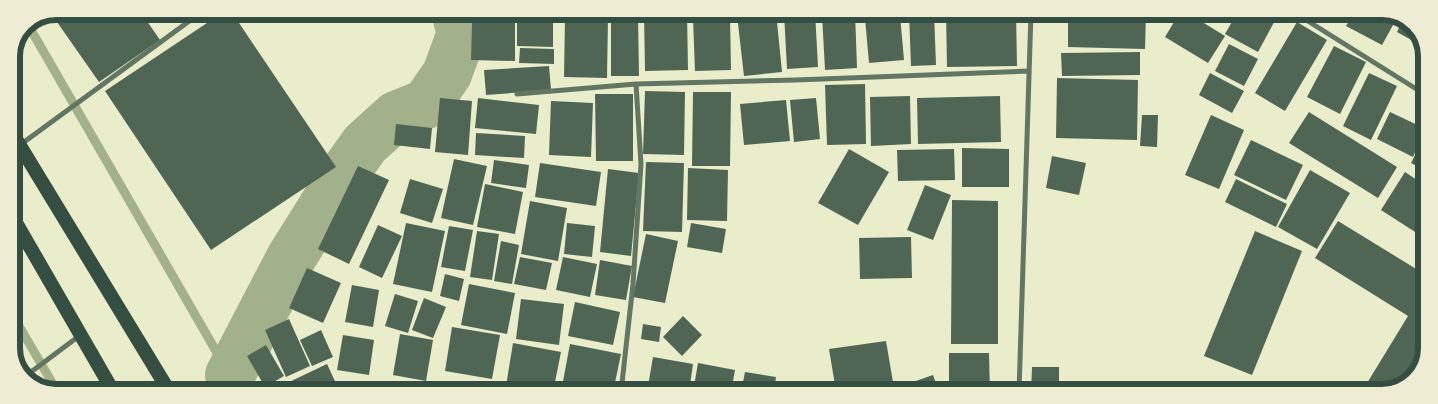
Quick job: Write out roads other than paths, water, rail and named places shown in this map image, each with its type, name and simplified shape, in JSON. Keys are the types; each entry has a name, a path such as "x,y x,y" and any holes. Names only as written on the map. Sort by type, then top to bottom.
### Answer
{"highway":[{"path":"20,145 165,384"},
{"path":"20,228 109,384"}],"street":[{"path":"20,145 191,20"},
{"path":"1019,384 1032,20"},
{"path":"1306,20 1418,91"},
{"path":"518,94 636,84 1030,71"},
{"path":"622,384 633,284 641,164 636,84"},
{"path":"29,372 81,334"}],"waterway":[{"path":"230,375 291,258 343,175 365,144 396,116 426,104 447,74 462,33 458,20"},
{"path":"31,31 235,384"},
{"path":"20,328 53,384"}]}
